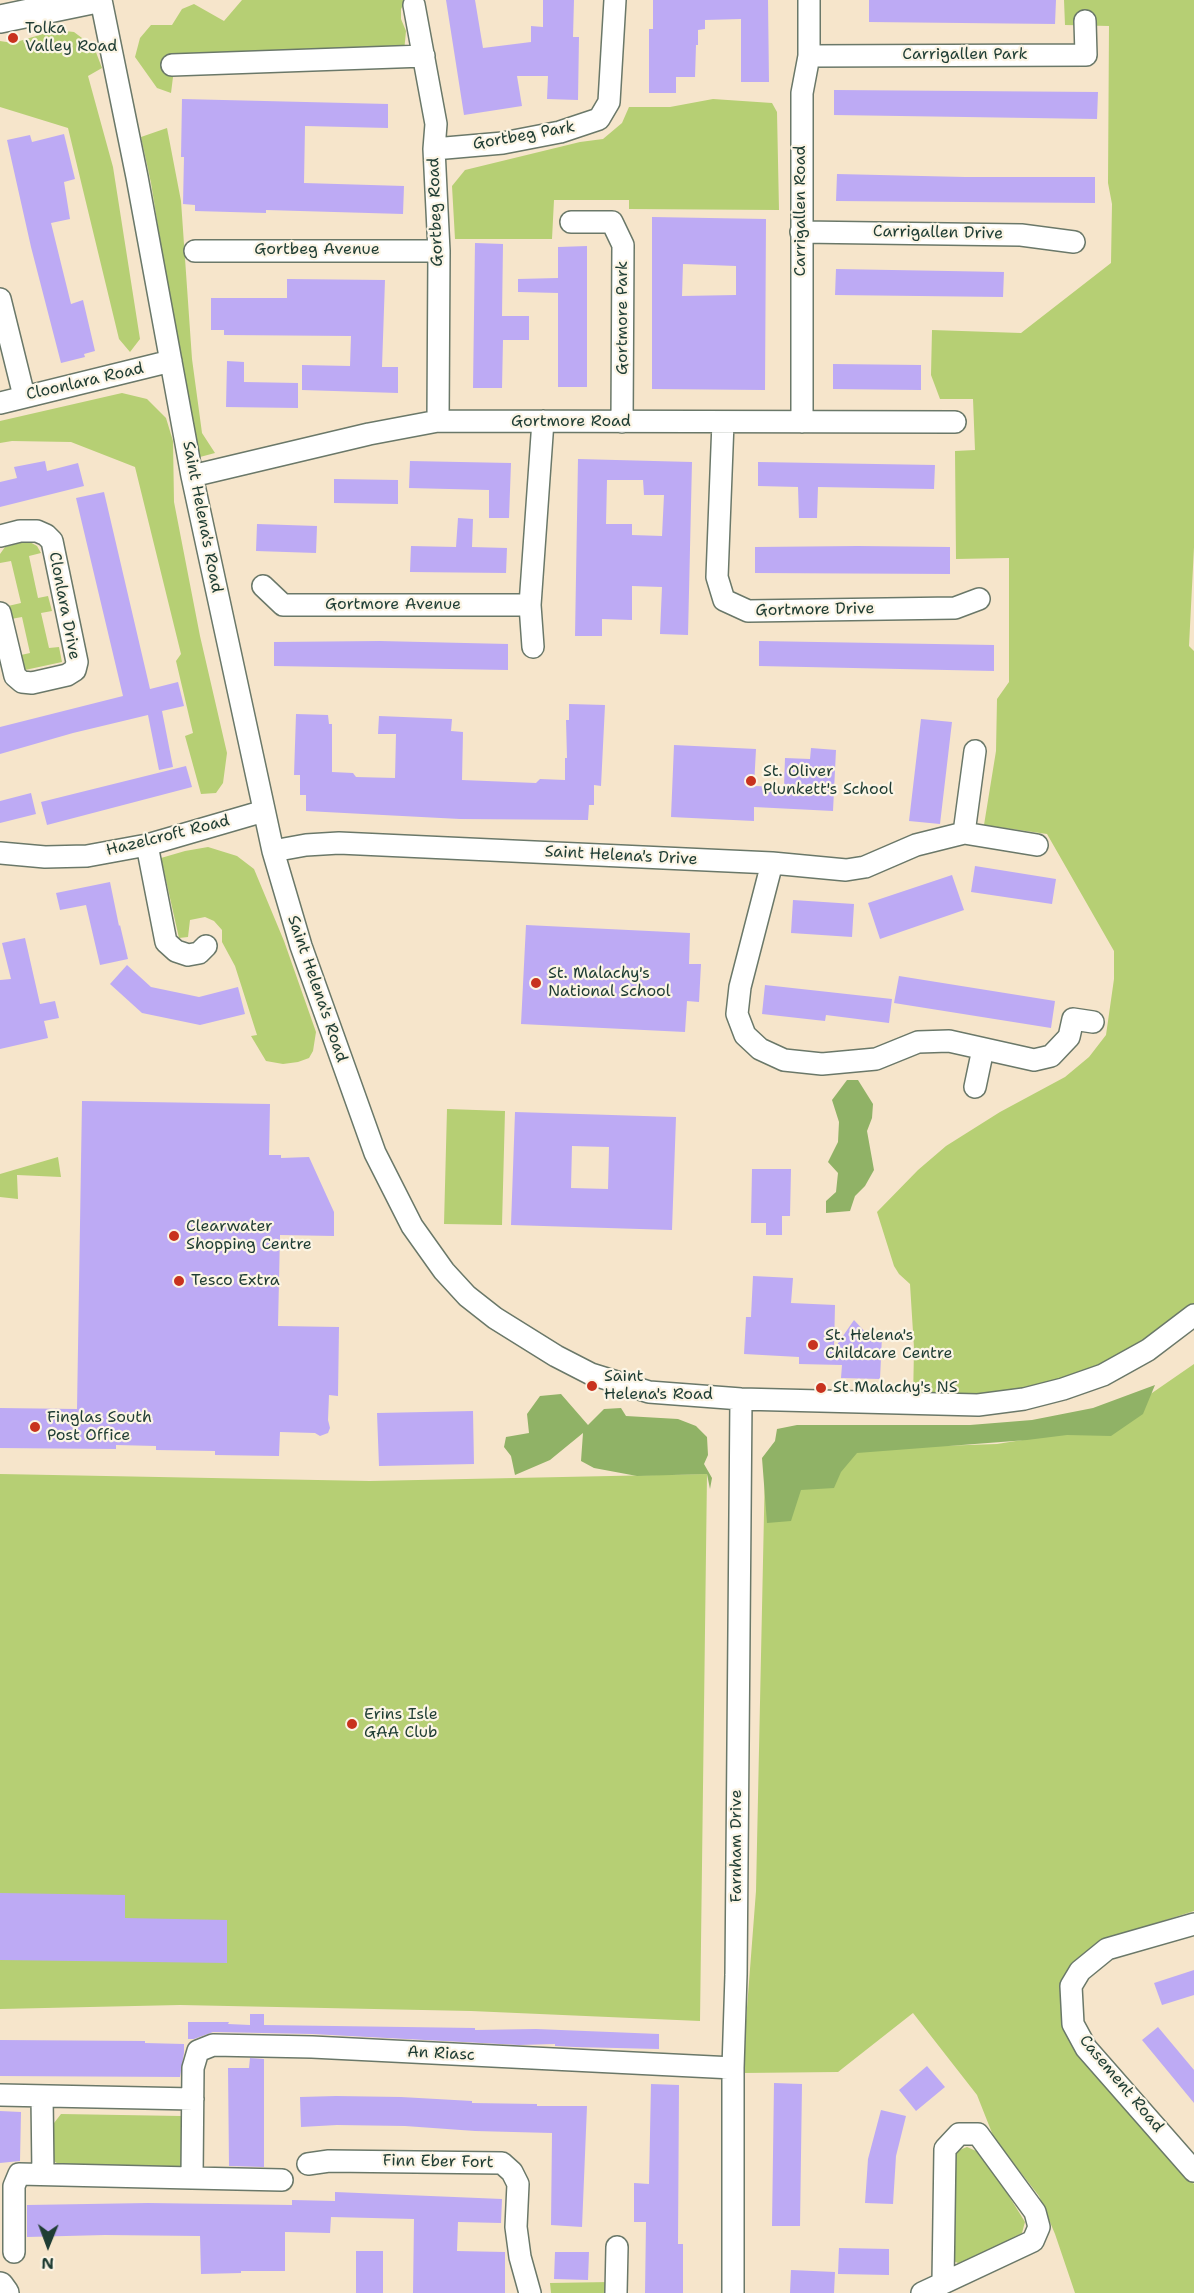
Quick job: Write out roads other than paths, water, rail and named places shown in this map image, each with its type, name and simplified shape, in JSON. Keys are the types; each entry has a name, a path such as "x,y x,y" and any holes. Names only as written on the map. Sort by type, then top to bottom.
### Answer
{"main road":[{"path":"0,19 92,0"},
{"path":"0,2286 5,2293"}],"street":[{"name":"Saint Helena's Road","path":"101,0 192,476 273,851 301,946 375,1153 412,1226 444,1271 467,1296 495,1318 556,1356 591,1374 649,1392 741,1400 978,1405 1024,1399 1063,1389 1102,1375 1148,1350 1194,1315"},
{"name":"Gortbeg Park","path":"434,149 526,139 560,132 599,119 609,102 615,0"},
{"name":"Carrigallen Road","path":"802,422 802,93 809,56 809,0"},
{"name":"Gortbeg Road","path":"414,5 436,124 434,149 439,251 438,422"},
{"name":"Carrigallen Park","path":"809,56 1086,55 1085,21"},
{"path":"172,65 424,56"},
{"name":"Gortmore Park","path":"571,222 612,222 623,245 622,422"},
{"name":"Carrigallen Drive","path":"801,231 1021,235 1074,242"},
{"name":"Gortbeg Avenue","path":"195,251 439,251"},
{"path":"0,300 24,396"},
{"name":"Cloonlara Road","path":"0,403 171,361"},
{"path":"533,647 530,605 543,421"},
{"name":"Gortmore Road","path":"192,476 369,435 438,422 955,422"},
{"name":"Gortmore Drive","path":"723,422 717,577 724,600 748,610 955,608 979,599"},
{"name":"Clonlara Drive","path":"0,536 20,531 37,531 52,541 77,662 75,670 67,675 32,683 22,682 15,676 0,613"},
{"name":"Gortmore Avenue","path":"263,586 284,605 530,605"},
{"path":"963,833 975,751"},
{"name":"Hazelcroft Road","path":"0,853 45,857 87,856 147,845 264,811"},
{"name":"Saint Helena's Drive","path":"273,851 306,845 339,843 772,863 846,870 865,867 916,845 963,833 1036,845"},
{"path":"147,845 166,942 176,951 188,955 199,953 206,946"},
{"path":"772,863 740,987 737,1014 745,1035 760,1048 784,1060 822,1064 876,1059 918,1042 949,1041 1034,1060 1051,1056 1069,1036 1073,1019 1093,1022"},
{"path":"975,1087 983,1049"},
{"name":"Farnham Drive","path":"733,2293 733,2068 736,1975 741,1400"},
{"name":"Casement Road","path":"1194,1924 1107,1949 1080,1971 1071,1986 1073,2024 1086,2048 1194,2171"},
{"name":"An Riasc","path":"192,2178 193,2067 198,2051 213,2045 312,2047 733,2068"},
{"path":"0,2095 193,2099"},
{"path":"42,2096 43,2174"},
{"path":"922,2293 1033,2241 1039,2226 1035,2212 978,2134 959,2134 945,2149 944,2282"},
{"name":"Finn Eber Fort","path":"308,2164 329,2161 502,2163 512,2172 518,2184 516,2227 520,2257 530,2293"},
{"path":"14,2252 14,2186 19,2174 282,2180"},
{"path":"616,2293 617,2247"}],"place":[{"name":"Tolka Valley Road","path":"13,38"},
{"name":"St. Oliver Plunkett's School","path":"751,781"},
{"name":"St. Malachy's National School","path":"536,983"},
{"name":"Clearwater Shopping Centre","path":"174,1236"},
{"name":"Tesco Extra","path":"179,1281"},
{"name":"St. Helena's Childcare Centre","path":"813,1345"},
{"name":"Saint Helena's Road","path":"592,1386"},
{"name":"St Malachy's NS","path":"821,1388"},
{"name":"Finglas South Post Office","path":"35,1427"},
{"name":"Erins Isle GAA Club","path":"352,1724"}]}
